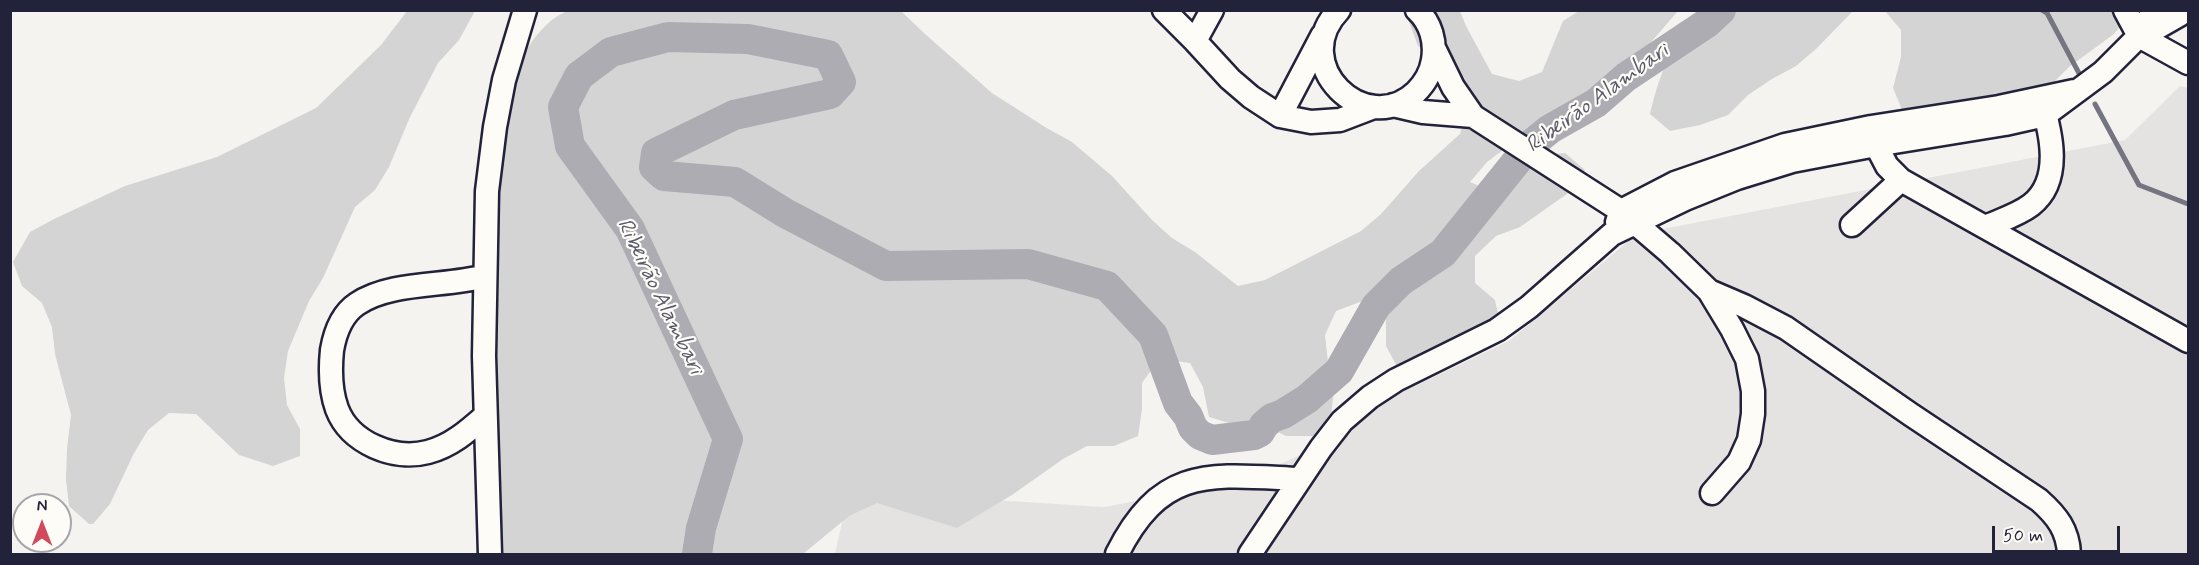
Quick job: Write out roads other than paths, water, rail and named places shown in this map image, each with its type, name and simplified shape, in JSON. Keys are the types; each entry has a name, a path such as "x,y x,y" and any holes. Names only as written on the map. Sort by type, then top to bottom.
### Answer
{"highway":[{"path":"2143,21 2177,10"}],"street":[{"path":"490,555 485,416 487,191 504,80 525,10"},
{"path":"1164,10 1230,79 1251,97 1280,116 1311,122 1340,120 1410,97 1423,85 1432,68 1435,50"},
{"path":"1196,41 1212,10"},
{"path":"1417,10 1423,15 1432,32 1435,50 1453,87 1479,121 1628,217 1709,291 1747,359 1753,391 1753,414 1749,440 1739,462 1712,493"},
{"path":"1280,116 1324,32 1338,11"},
{"path":"1628,217 1792,161 2005,124 2078,90 2103,72 2143,21 2188,63"},
{"path":"1324,32 1322,52 1326,72 1337,90 1354,101 1479,121"},
{"path":"1250,555 1300,479 1342,422 1396,380 1497,330 1529,307 1612,234 1628,217 1676,183 1785,145 1871,127 1999,107 2042,106"},
{"path":"1985,227 2014,215 2032,204 2043,193 2049,180 2051,147 2042,106"},
{"path":"1876,145 1887,166 1901,180 2188,341"},
{"path":"1852,225 1901,180"},
{"path":"485,276 469,281 377,293 356,304 342,319 334,341 331,363 332,391 338,411 350,428 368,443 387,452 408,455 428,452 448,444 485,416"},
{"path":"1709,291 1786,328 2040,500 2055,514 2065,529 2068,555"},
{"path":"1117,555 1138,517 1162,494 1186,482 1222,477 1300,479"}],"waterway":[{"name":"Ribeirão Alambari","path":"697,554 701,528 728,439 630,229 570,146 563,107 579,76 611,52 668,37 748,39 828,55 841,82 830,94 734,115 656,153 654,167 664,176 735,182 785,213 886,266 1028,264 1107,286 1153,335 1178,403 1188,416 1193,428 1200,435 1212,440 1254,435 1260,432 1272,418 1307,399 1339,371 1376,306 1401,281 1443,253 1529,146 1550,129 1596,103 1626,77 1707,23 1721,10"},
{"path":"2042,10 2047,13 2081,77"},
{"path":"2095,104 2139,185 2188,204"}]}
